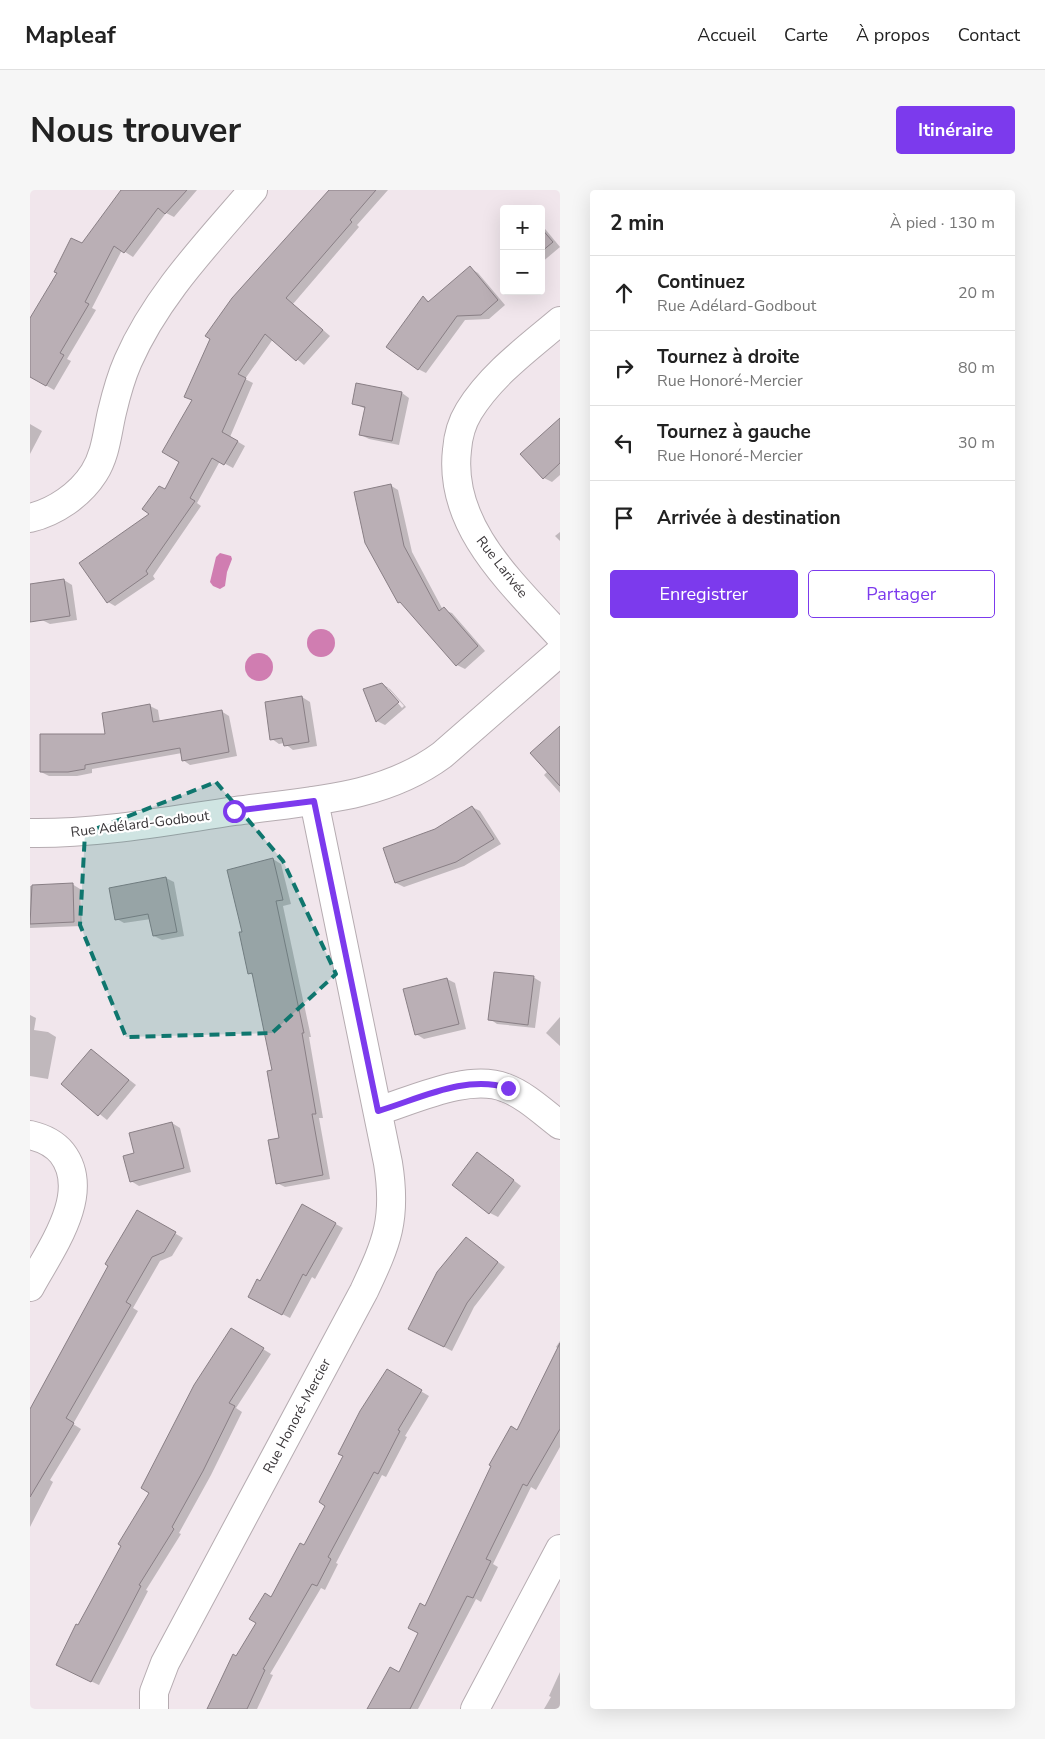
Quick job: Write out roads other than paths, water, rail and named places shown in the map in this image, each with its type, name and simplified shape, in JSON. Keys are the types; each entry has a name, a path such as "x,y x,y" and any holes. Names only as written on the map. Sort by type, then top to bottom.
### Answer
{"street":[{"path":"30,518 57,508 72,498 94,473 108,439 119,386 128,362 150,318 166,294 253,190"},
{"name":"Rue Larivée","path":"560,321 522,353 481,394 461,425 456,459 459,497 476,534 507,577 560,636"},
{"name":"Rue Adélard-Godbout","path":"30,833 100,831 314,801 371,790 406,778 422,770 560,652"},
{"name":"Rue Honoré-Mercier","path":"154,1709 154,1692 165,1663 364,1291 385,1246 390,1229 392,1197 378,1111 314,801"},
{"path":"378,1111 446,1089 487,1083 508,1088 560,1125"},
{"path":"30,1135 44,1138 60,1150 71,1167 74,1188 64,1222 30,1286"},
{"path":"475,1709 560,1550"}]}
